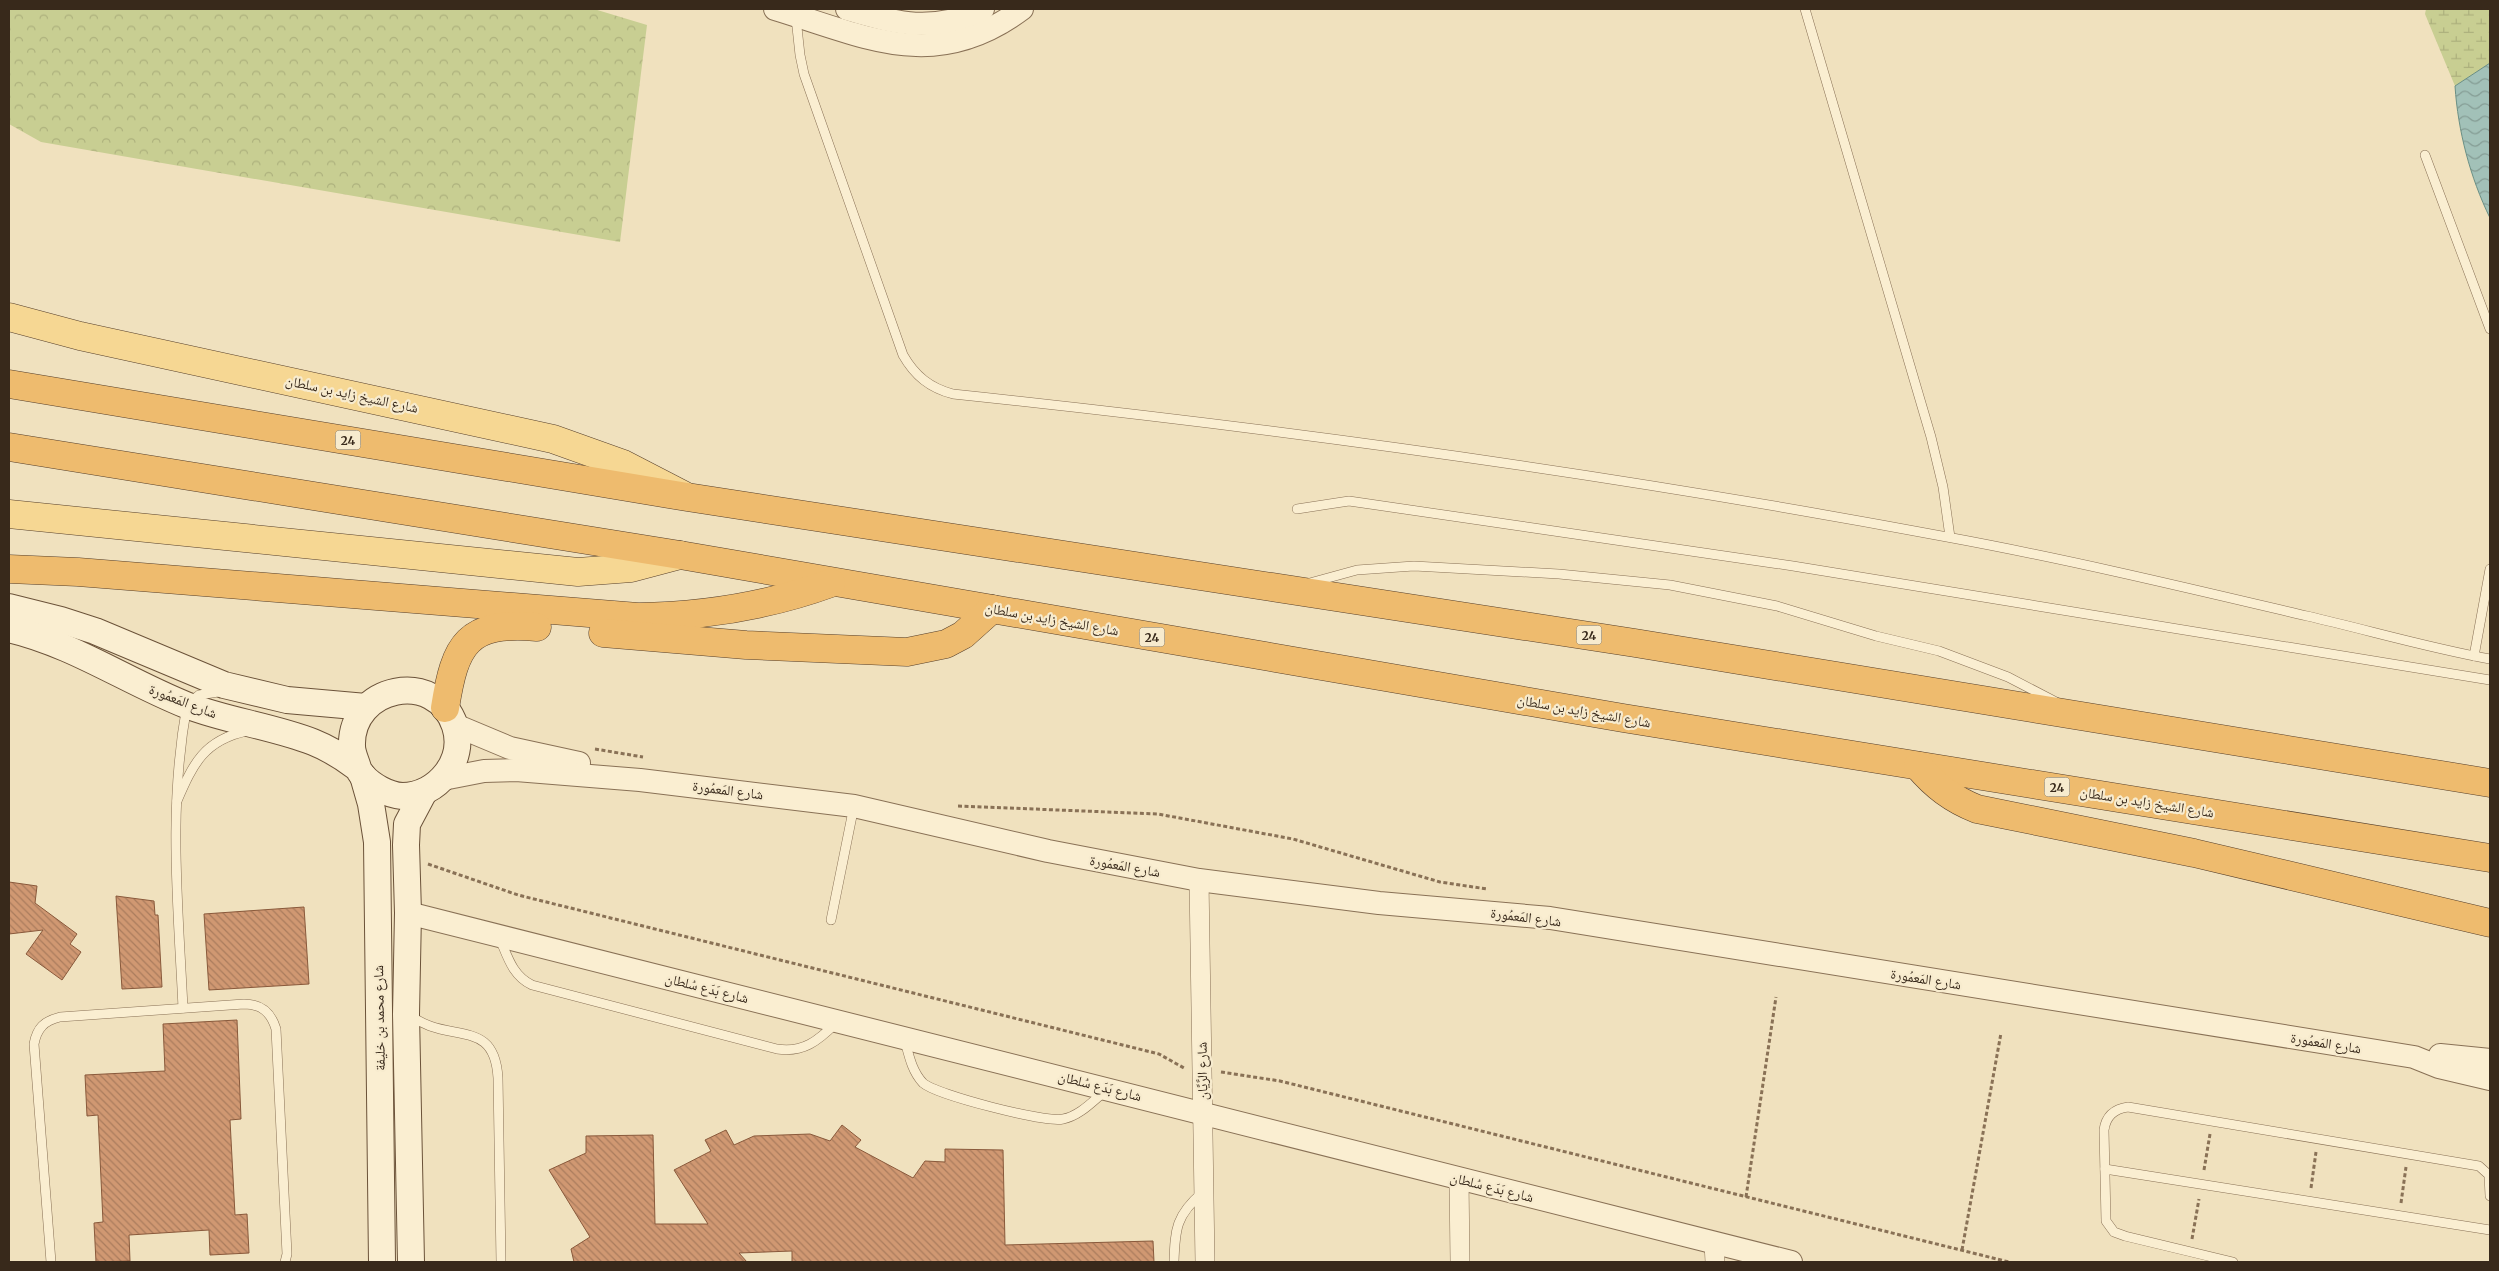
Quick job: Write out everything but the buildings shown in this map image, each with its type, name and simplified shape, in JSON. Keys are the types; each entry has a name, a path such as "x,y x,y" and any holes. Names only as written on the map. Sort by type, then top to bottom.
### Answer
{"highway":[{"name":"شارع الشيخ زايد بن سلطان","path":"9,384 687,497 1293,589 2490,783"},
{"name":"شارع الشيخ زايد بن سلطان","path":"9,447 680,556 1604,715 2490,858"},
{"path":"9,569 78,572 638,617 674,616 742,608 781,600 834,582"},
{"path":"450,717 449,681 460,650 473,637 493,627 517,625 746,645 907,652 946,644 963,636 992,609"},
{"path":"1918,766 1944,792 1977,809 2194,853 2490,923"}],"main road":[{"name":"شارع الشيخ زايد بن سلطان","path":"9,317 80,336 553,439 623,464 687,497"},
{"name":"شارع الشيخ زايد بن سلطان","path":"9,514 578,572 631,568 680,556"},
{"name":"شارع المَعمُورة","path":"9,607 96,631 194,674 252,693 313,704 366,706"},
{"name":"شارع المَعمُورة","path":"9,630 68,648 187,705 314,743 360,772"},
{"path":"406,690 421,692 434,699 450,717 457,737 455,760 433,786 402,796 380,790 360,772 352,747 355,725 366,706 378,697 406,690"},
{"name":"شارع محمد بن خليفة","path":"360,772 371,804 377,842 382,1262"},
{"name":"شارع محمد بن خليفة","path":"411,1262 406,1014 407,824 433,786"}],"street":[{"path":"848,9 940,23 958,19 983,9"},
{"path":"790,11 879,41 922,46 944,44 983,33 1022,9"},
{"name":"شارع المَعمُورة","path":"450,717 510,748 580,763 640,780"},
{"name":"شارع المَعمُورة","path":"433,786 499,770 640,780 854,806 1048,851 1199,880 1379,903 1550,918 2414,1058 2439,1067 2490,1079"},
{"name":"شارع الرَّيَّان","path":"1199,880 1205,1262"},
{"name":"شارع بَدَع سُلطان","path":"408,913 1108,1088 1458,1178 1714,1253 1791,1262"},
{"name":"شارع المَعمُورة","path":"2414,1058 2440,1055 2490,1060"},
{"path":"1458,1178 1460,1262"}],"lane":[{"path":"1805,9 1931,437 1943,487 1950,537"},
{"path":"790,11 804,74 903,355 919,377 941,391 953,394 1285,432 1455,455 1634,483 1950,537 2298,614 2490,659"},
{"path":"2425,155 2490,329"},
{"path":"1297,509 1349,502 1359,503 1803,568 2490,680"},
{"path":"1293,589 1357,570 1414,566 1559,574 1670,585 1776,606 1876,636 1939,651 2008,677 2080,716"},
{"path":"2474,656 2490,569"},
{"path":"183,1008 174,808 178,756 187,705 192,699 205,693 252,693"},
{"path":"174,808 190,771 209,748 234,734 263,728"},
{"path":"831,920 854,806"},
{"path":"499,936 514,970 519,977 532,985 777,1049 786,1050 806,1047 815,1042 838,1021"},
{"path":"50,1262 34,1044 36,1034 41,1025 60,1017 253,1004 268,1013 276,1029 286,1234 285,1262"},
{"path":"406,1014 430,1026 474,1036 485,1043 495,1059 498,1078 501,1262"},
{"path":"904,1038 912,1067 924,1083 932,1089 1039,1118 1063,1119 1074,1115 1108,1088"},
{"path":"2233,1262 2114,1232 2106,1221 2105,1214 2105,1122 2109,1116 2121,1108 2128,1107 2483,1168 2489,1174 2490,1196"},
{"path":"2105,1169 2490,1230"},
{"path":"1174,1262 1177,1224 1186,1208 1204,1192"}],"path":[{"path":"587,748 646,757"},
{"path":"952,805 1158,814 1293,839 1440,882 1497,890"},
{"path":"421,862 518,895 1159,1054 1186,1070"},
{"path":"1746,1197 1776,997"},
{"path":"1962,1250 2001,1033"},
{"path":"1220,1072 1280,1081 2010,1262"},
{"path":"2309,1201 2318,1139"},
{"path":"2400,1215 2408,1154"}],"green space":[{"path":"9,9 594,9 647,25 620,242 41,142 9,124"},
{"path":"2426,9 2490,9 2490,63 2455,86 2425,14"}],"water":[{"path":"2490,63 2490,218 2466,153 2459,120 2455,86"}]}
